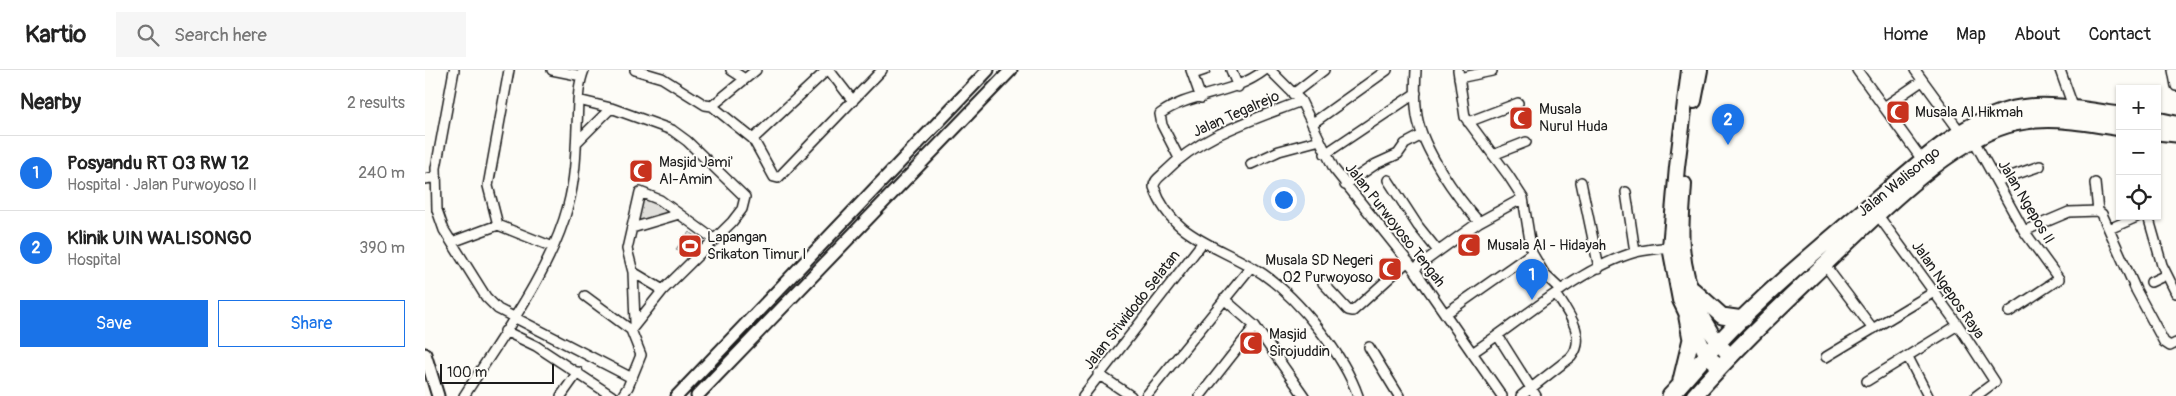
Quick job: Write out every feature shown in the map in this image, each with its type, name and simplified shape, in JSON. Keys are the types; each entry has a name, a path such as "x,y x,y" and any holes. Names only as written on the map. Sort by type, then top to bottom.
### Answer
{"highway":[{"name":"Jalan Walisongo","path":"1674,391 1717,343 1783,280 1928,162 1967,136 1986,118 2019,108 2074,109 2116,114"},
{"name":"Jalan Walisongo","path":"1967,136 2025,120 2067,120 2116,127"},
{"path":"2161,121 2176,124"},
{"path":"2161,132 2176,134"},
{"name":"Jalan Walisongo","path":"1694,396 1725,361 1928,162"},
{"path":"1693,290 1722,316 1743,319"},
{"path":"1674,391 1691,339 1687,318"}],"main road":[{"path":"1696,70 1677,167 1676,246 1679,300 1707,356 1725,361"},
{"path":"1676,246 1699,311 1725,361"}],"street":[{"path":"454,70 435,177 439,219 452,242 486,297 498,309 632,378"},
{"path":"498,225 488,186 509,70"},
{"path":"464,396 513,318 553,247 568,208 573,185 578,100 583,73 552,70"},
{"path":"635,70 662,78 705,105 712,106 753,139 774,177 778,178 882,70"},
{"path":"731,70 745,79"},
{"path":"712,106 756,70"},
{"path":"753,139 828,70 853,101"},
{"path":"677,396 988,70"},
{"path":"697,396 1011,70"},
{"path":"1201,98 1192,72 1205,70"},
{"path":"1231,70 1238,86"},
{"path":"1179,158 1159,116 1177,105 1253,80 1265,70"},
{"name":"Jalan Purwoyoso Tengah","path":"1270,70 1301,101 1313,123 1325,154 1345,185 1411,265 1503,396"},
{"path":"1293,94 1324,70"},
{"path":"1313,123 1387,70"},
{"path":"1416,70 1417,116 1422,135 1464,205 1479,222"},
{"path":"1857,70 1928,162"},
{"name":"Jalan Ngepos II","path":"1915,70 1967,136 1997,181 2024,231 2058,277 2057,282 2009,312"},
{"path":"2060,70 2074,109"},
{"path":"2173,70 2176,86"},
{"path":"1492,71 1458,74 1461,101 1468,122 1523,198 1532,254 1558,292 1575,324 1577,334 1576,348 1571,357 1534,392 1521,396"},
{"path":"1884,107 1922,81"},
{"path":"1325,154 1416,93"},
{"path":"578,100 611,108 672,130 743,192 745,202 742,209 715,240 663,290 633,326"},
{"name":"Jalan Tegalrejo","path":"1203,242 1179,227 1154,187 1155,181 1179,158 1205,141 1301,101"},
{"path":"1468,122 1518,103"},
{"path":"577,142 611,108"},
{"path":"1345,185 1376,164 1398,154 1405,144 1422,135"},
{"path":"1251,164 1279,151 1320,140"},
{"path":"1493,155 1526,142"},
{"path":"1997,181 2040,166"},
{"path":"425,179 435,177"},
{"path":"1388,180 1418,226 1438,250"},
{"path":"1581,182 1599,268"},
{"path":"2095,183 2098,211 2109,229 2136,290 2164,342 2170,346 2176,343"},
{"path":"621,396 632,378 641,355 633,326 633,272 627,249 640,192 660,200 715,240"},
{"path":"1626,192 1635,252"},
{"path":"1323,283 1348,310 1353,311 1411,265 1438,250 1479,222 1523,198"},
{"path":"2024,231 2069,212 2098,211"},
{"path":"632,228 679,214"},
{"name":"Jalan Ngepos Raya","path":"1877,214 1958,325 1995,383 1976,396"},
{"path":"2109,229 2130,220"},
{"path":"2149,220 2166,275 2176,293"},
{"path":"452,242 498,225 553,247"},
{"path":"1203,242 1251,267 1279,286 1305,312 1353,382 1356,395"},
{"name":"Jalan Sriwidodo Selatan","path":"1083,396 1098,374 1203,242"},
{"path":"1472,353 1558,292 1599,268 1635,252 1676,246"},
{"path":"1445,314 1532,254"},
{"path":"1824,264 1873,328"},
{"path":"1146,396 1251,267"},
{"path":"633,272 663,290"},
{"path":"2151,282 2166,275"},
{"path":"1826,357 1934,292"},
{"path":"585,296 633,326"},
{"path":"1224,300 1255,326 1271,346 1304,396"},
{"path":"1867,381 1958,325"},
{"path":"1200,396 1255,326"},
{"path":"505,331 536,346 612,396"},
{"path":"1498,336 1534,392"},
{"path":"1369,347 1399,396"},
{"path":"425,354 438,396"},
{"path":"1908,357 1928,396"},
{"path":"561,396 578,372"},
{"path":"1098,374 1131,396"}],"shaded area":[{"path":"649,197 668,213 636,225 641,201"},
{"name":"Lapangan Srikaton Timur I","path":"689,232 704,243 691,261 676,249"}],"place":[{"name":"Musala Al Hikmah","path":"1898,112"},
{"name":"Musala Nurul Huda","path":"1521,118"},
{"name":"Klinik UIN WALISONGO","path":"1728,145"},
{"name":"Masjid Jami' Al-Amin","path":"641,171"},
{"name":"Musala Al - Hidayah","path":"1469,245"},
{"name":"Lapangan Srikaton Timur I","path":"690,246"},
{"name":"Musala SD Negeri 02 Purwoyoso","path":"1390,269"},
{"name":"Posyandu RT 03 RW 12","path":"1532,300"},
{"name":"Masjid Sirojuddin","path":"1251,343"}]}
